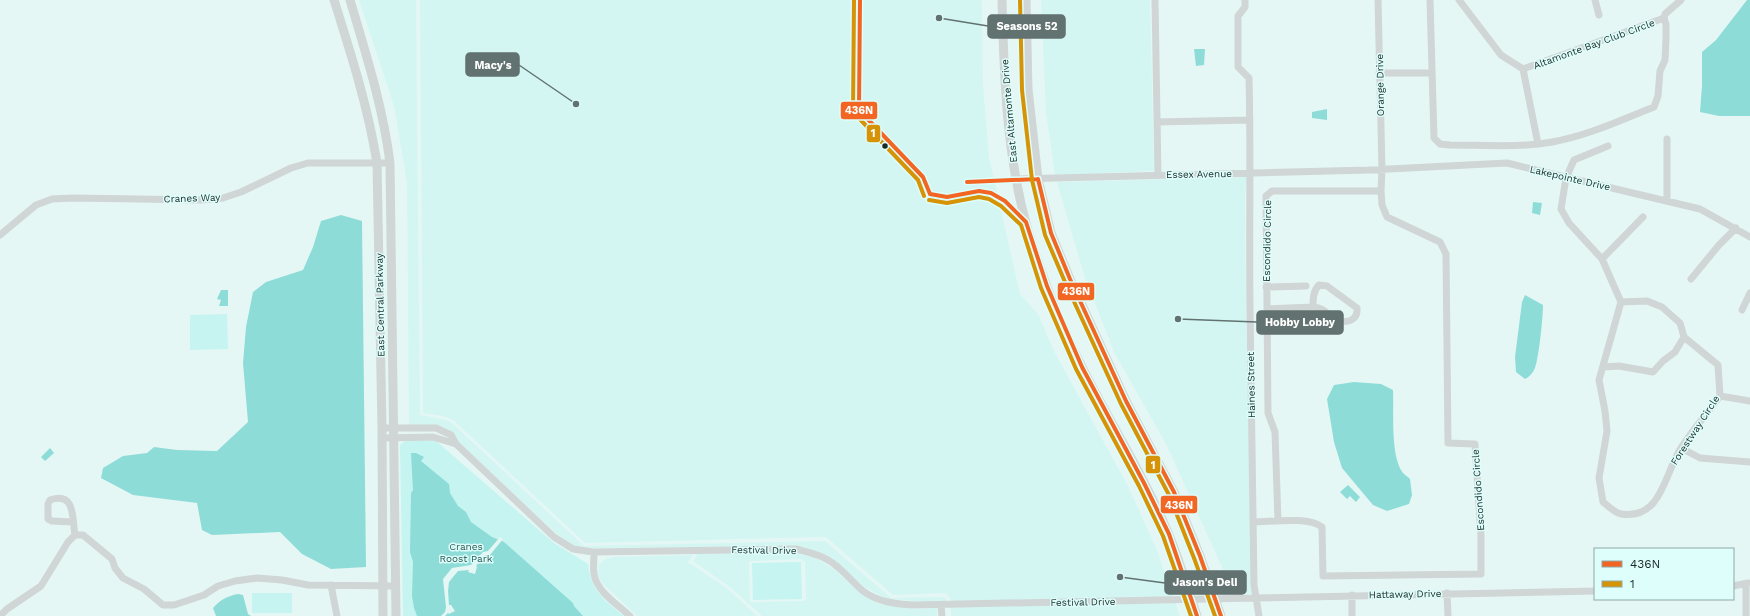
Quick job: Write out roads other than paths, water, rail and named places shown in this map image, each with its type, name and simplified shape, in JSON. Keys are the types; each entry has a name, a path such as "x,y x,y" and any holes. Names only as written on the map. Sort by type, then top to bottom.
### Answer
{"main road":[{"name":"East Central Parkway","path":"334,0 372,135 376,163 382,428 383,616"},
{"name":"East Central Parkway","path":"350,0 381,107 390,163 396,616"},
{"name":"East Altamonte Drive","path":"1002,0 1003,70 1008,126 1016,179 1035,253 1055,305 1082,367 1144,483 1169,534 1197,616"},
{"path":"1026,0 1028,89 1038,179 1051,233 1126,401 1174,492 1200,556 1221,616"}],"street":[{"path":"1155,0 1158,175"},
{"name":"Haines Street","path":"1245,0 1245,7 1238,16 1238,67 1249,78 1254,585 1259,616"},
{"name":"Orange Drive","path":"1378,0 1382,170"},
{"name":"Altamonte Bay Club Circle","path":"1430,0 1434,138 1440,144 1450,145 1538,144 1554,142 1609,126 1654,107 1658,96 1660,71 1665,60 1665,14 1681,0"},
{"name":"Altamonte Bay Club Circle","path":"1459,0 1501,55 1523,69 1538,144"},
{"path":"1595,0 1599,15"},
{"name":"Altamonte Bay Club Circle","path":"1523,69 1664,18"},
{"path":"1379,73 1432,73"},
{"path":"1157,122 1250,120"},
{"path":"1666,139 1667,201"},
{"path":"1608,146 1574,160 1566,178 1561,208 1569,223 1602,259 1621,302"},
{"name":"Cranes Way","path":"0,235 36,205 52,200 73,198 202,200 241,192 291,168 308,163 390,163"},
{"name":"Lakepointe Drive","path":"1382,170 1507,163 1700,209 1750,237"},
{"name":"Essex Avenue","path":"1016,179 1382,170"},
{"name":"Escondido Circle","path":"1254,522 1301,521 1317,523 1322,527 1323,576 1481,574 1481,536 1475,444 1448,443 1446,254 1440,242 1388,217 1382,205 1382,170"},
{"name":"Escondido Circle","path":"1278,521 1275,432 1268,413 1266,196 1272,190 1381,191"},
{"path":"1602,259 1643,216"},
{"path":"1691,280 1719,245 1736,228"},
{"path":"1266,309 1313,307 1322,309 1340,321 1354,320 1358,311 1358,308 1327,286 1319,285 1314,295 1313,307"},
{"path":"1266,287 1306,286"},
{"path":"1742,310 1750,293"},
{"name":"Forestway Circle","path":"1647,301 1662,307 1680,323 1684,337 1718,365 1720,396 1681,448 1659,497 1643,512 1620,514 1603,502 1599,478 1607,431 1606,411 1599,380 1621,302 1647,301"},
{"path":"1603,367 1619,366 1653,372 1663,361 1675,352 1684,337"},
{"path":"1720,396 1750,402"},
{"name":"Festival Drive","path":"382,428 436,428 450,435 456,444 554,537 573,549 594,552 796,549 817,554 828,560 863,591 884,601 913,605 1216,599"},
{"name":"Festival Drive","path":"382,438 434,437 456,444"},
{"path":"1681,448 1700,458 1750,462"},
{"path":"73,522 75,535"},
{"path":"0,616 7,609 41,586 68,542 75,535 84,535 112,559 115,568 123,578 144,589 163,605 174,606 204,595 218,586 235,581 257,578 282,580 308,585 395,586"},
{"path":"594,552 594,572 596,580 604,592 630,616"},
{"path":"1734,586 1748,584 1746,616"},
{"path":"331,585 337,616"},
{"name":"Hattaway Drive","path":"1216,599 1594,591"},
{"path":"1447,593 1448,616"},
{"path":"1352,595 1352,616"},
{"path":"941,605 942,616"}],"place":[{"name":"Seasons 52","path":"939,18"},
{"name":"Macy's","path":"576,104"},
{"name":"Hobby Lobby","path":"1178,319"},
{"name":"Jason's Deli","path":"1120,577"}],"park label":[{"name":"Cranes Roost Park","path":"466,552"}]}
